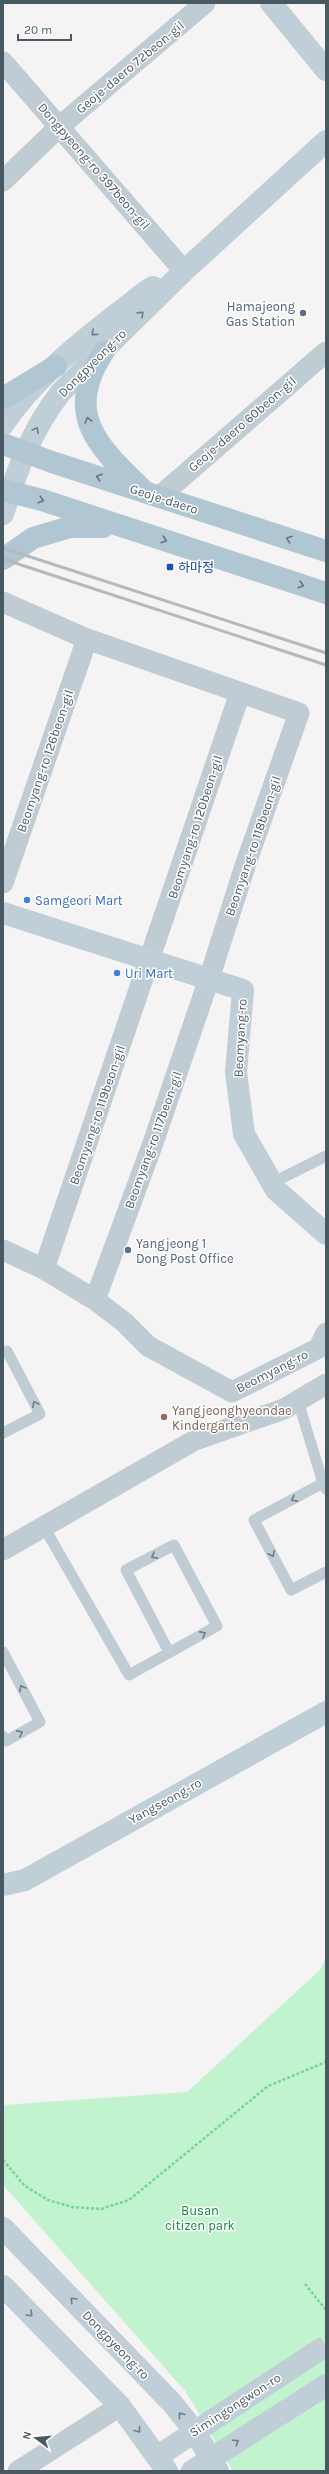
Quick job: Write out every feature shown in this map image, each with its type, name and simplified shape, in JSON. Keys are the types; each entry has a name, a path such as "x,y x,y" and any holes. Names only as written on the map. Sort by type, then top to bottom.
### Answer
{"main road":[{"path":"271,3 326,70"},
{"name":"Dongpyeong-ro","path":"3,514 7,491 24,452 44,413 61,392 82,369 104,351 184,271 326,141"},
{"name":"Dongpyeong-ro","path":"3,425 16,406 56,366 150,289 184,271"},
{"path":"104,351 87,381 85,407 90,427 113,461 153,495"},
{"path":"3,398 56,366"},
{"name":"Geoje-daero","path":"3,444 153,495 326,551"},
{"path":"7,491 326,592"},
{"path":"3,559 33,538 70,527 123,527"},
{"name":"Beomyang-ro","path":"3,913 243,990 236,1072 244,1134 276,1190 326,1234"},
{"name":"Yangseong-ro","path":"3,1885 25,1880 326,1712"},
{"name":"Dongpyeong-ro","path":"3,2228 173,2404 195,2432 214,2465"},
{"path":"3,2286 120,2406 162,2463"},
{"name":"Simingongwon-ro","path":"162,2463 195,2432 313,2354"},
{"path":"192,2471 214,2465 326,2384"}],"street":[{"name":"Geoje-daero 72beon-gil","path":"3,181 60,126 205,3"},
{"name":"Dongpyeong-ro 397beon-gil","path":"3,62 184,271"},
{"name":"Geoje-daero 60beon-gil","path":"153,495 325,354"},
{"path":"3,602 87,639 240,693"},
{"name":"Beomyang-ro 126beon-gil","path":"3,883 87,639"},
{"name":"Beomyang-ro 118beon-gil","path":"209,979 245,866 299,713 240,693"},
{"name":"Beomyang-ro 120beon-gil","path":"151,960 240,693"},
{"name":"Beomyang-ro 119beon-gil","path":"44,1269 151,960"},
{"name":"Beomyang-ro 117beon-gil","path":"95,1300 209,979"},
{"name":"Beomyang-ro","path":"3,1250 44,1269 95,1300 124,1322 148,1346 232,1392 319,1348 326,1333"},
{"path":"3,1549 196,1440 246,1421 284,1409 326,1384"},
{"path":"232,1392 246,1421"},
{"path":"18,2471 120,2406"}],"lane":[{"path":"272,1183 326,1156"},
{"path":"3,1353 7,1351 40,1414 3,1433"},
{"path":"298,1401 325,1486 254,1520 291,1590 326,1572"},
{"path":"44,1527 129,1675 217,1626 174,1545 126,1570 169,1652"},
{"path":"3,1652 40,1722 4,1740"}],"path":[{"path":"3,2160 25,2186 48,2200 72,2207 101,2209 129,2200 268,2086 326,2062"},
{"path":"305,2284 326,2310"}],"green space":[{"name":"Busan citizen park","path":"326,1957 326,2471 233,2471 186,2392 3,2185 3,2105 187,2092 320,1970"}],"tunnel":[{"path":"313,2354 326,2346"}],"railway":[{"path":"3,548 326,653"},
{"path":"3,559 326,665"}],"place":[{"name":"Hamajeong Gas Station","path":"303,313"},
{"name":"하마정","path":"170,567"},
{"name":"Samgeori Mart","path":"27,900"},
{"name":"Uri Mart","path":"117,973"},
{"name":"Yangjeong 1 Dong Post Office","path":"128,1250"},
{"name":"Yangjeonghyeondae Kindergarten","path":"164,1417"}]}
